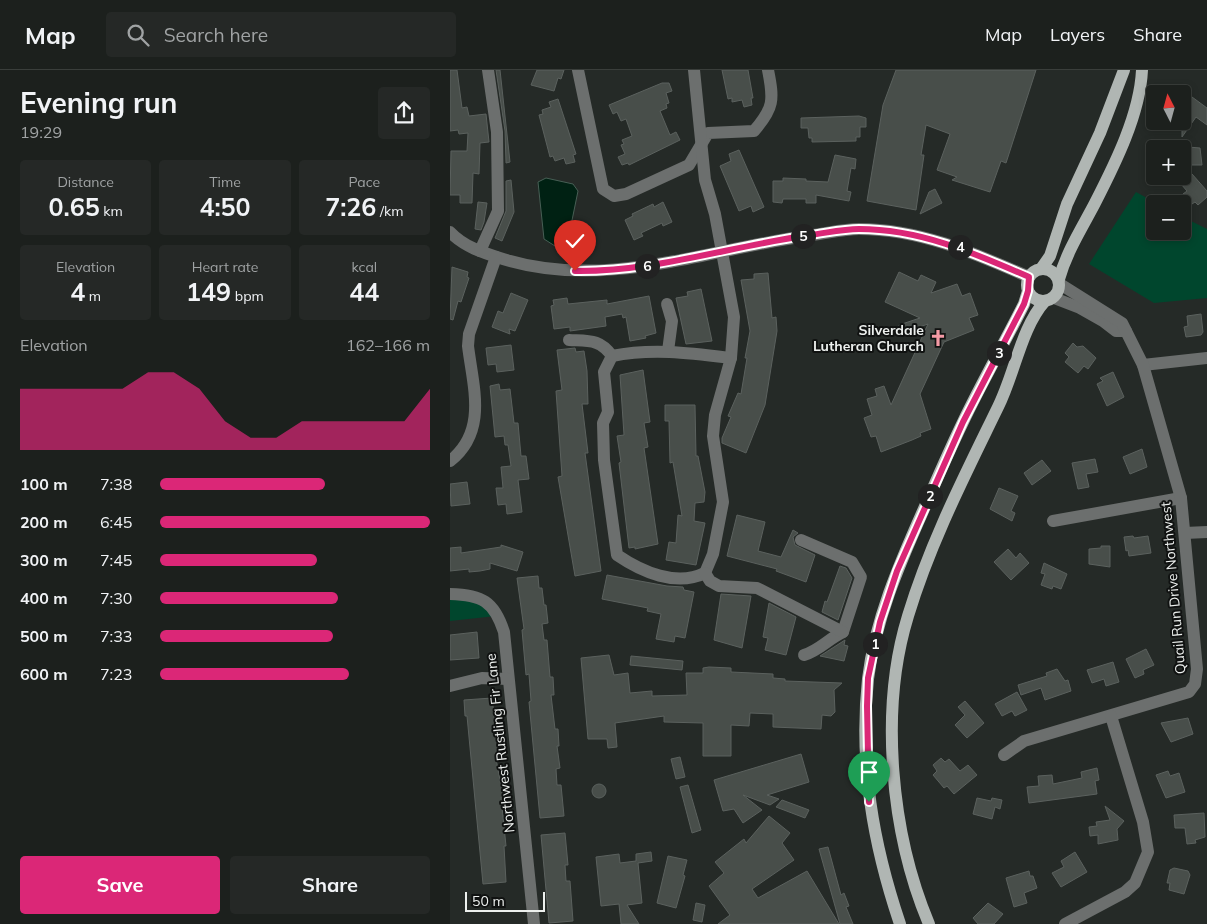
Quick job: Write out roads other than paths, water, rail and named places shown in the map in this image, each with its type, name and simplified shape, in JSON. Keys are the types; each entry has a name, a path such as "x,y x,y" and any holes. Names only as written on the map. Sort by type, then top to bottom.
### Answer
{"main road":[{"path":"900,924 880,858 870,809 866,739 870,669 880,622 897,571 963,422 1024,304 1028,291 1029,277 1041,269 1050,256 1068,204 1100,133 1124,70"},
{"path":"929,924 912,880 893,773 897,663 908,616 925,564 1008,387 1031,320 1050,299 1059,281 1065,258 1096,202 1131,122 1139,96 1142,70"},
{"path":"1041,269 1052,271 1059,281"},
{"path":"1028,291 1037,300 1050,299"}],"street":[{"path":"480,252 498,211 497,132 488,70"},
{"path":"578,70 603,189 614,196 626,194 690,165 708,133 754,131 769,114 772,89 768,70"},
{"path":"612,356 604,372 608,412 603,424 604,460 617,555 651,574 671,578 696,577 705,573 713,554 723,502 713,436 715,415 731,358 734,317 715,214 705,180 694,70"},
{"path":"450,232 456,239 480,252 525,266 575,271 610,271 668,264 789,238 858,229 911,234 958,246 1029,277"},
{"path":"450,461 464,446 476,421 468,346 469,334 496,256"},
{"name":"Quail Run Drive Northwest","path":"1004,756 1024,741 1188,692 1201,684 1197,669 1181,498 1143,365 1122,323 1059,281"},
{"path":"1050,299 1080,308 1104,321 1116,331 1126,331"},
{"path":"667,304 672,321 668,351"},
{"path":"569,340 594,342 605,346 612,356"},
{"path":"612,356 632,352 668,351 731,358"},
{"path":"1143,365 1207,358"},
{"path":"1052,521 1181,498"},
{"path":"1185,533 1207,532"},
{"path":"800,540 852,562 861,577 843,632 830,638 825,645 816,651 804,655"},
{"path":"705,573 710,581 719,586 757,588 788,606 843,632"},
{"name":"Northwest Rustling Fir Lane","path":"450,594 479,598 494,609 504,632 534,924"},
{"path":"450,686 482,678 508,679"},
{"path":"1065,924 1125,892 1135,883 1148,852 1144,822 1111,716"}],"place":[{"name":"Silverdale Lutheran Church","path":"938,338"}]}
